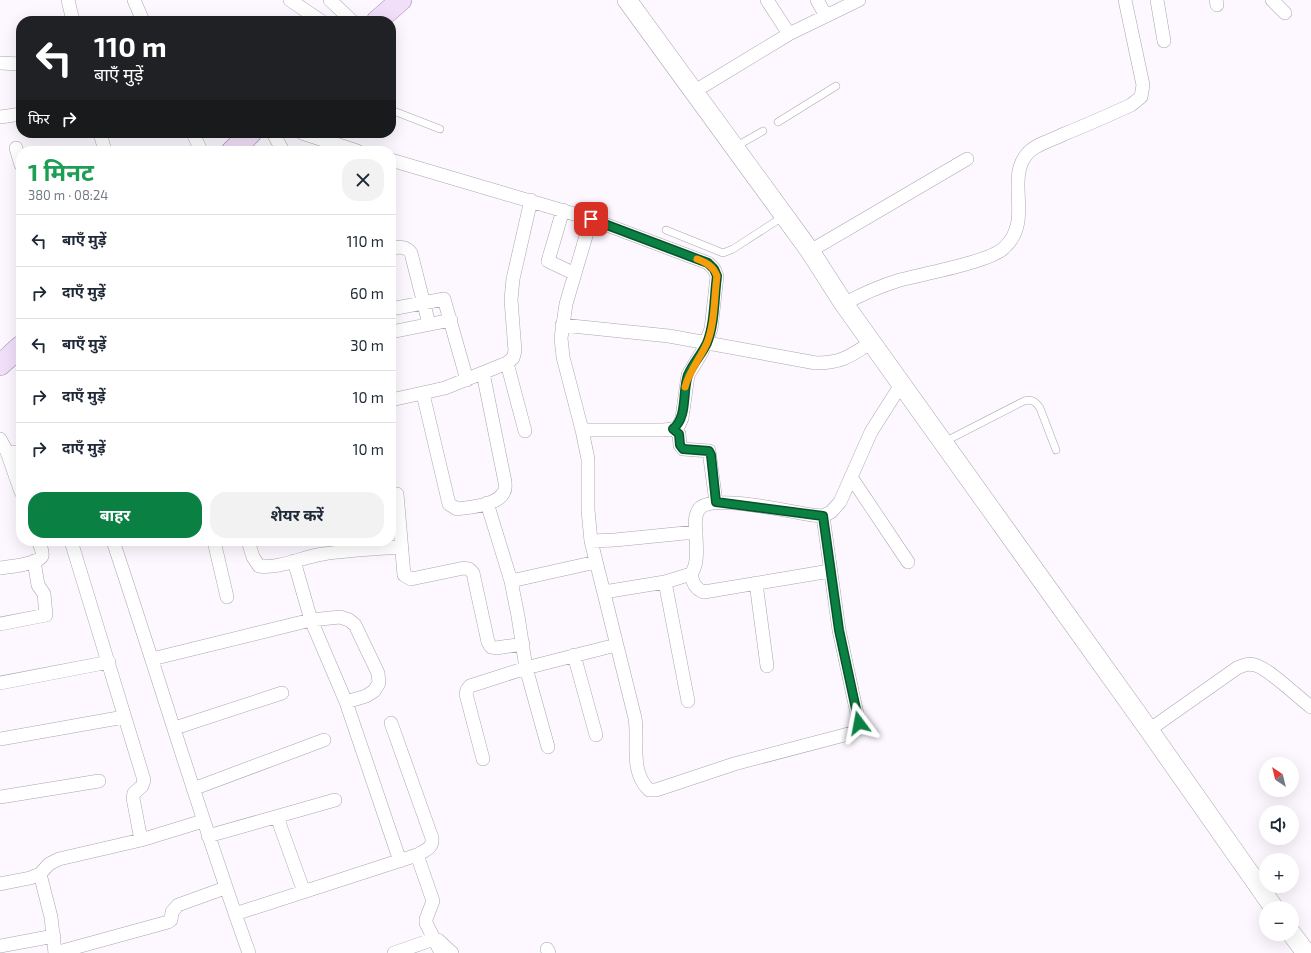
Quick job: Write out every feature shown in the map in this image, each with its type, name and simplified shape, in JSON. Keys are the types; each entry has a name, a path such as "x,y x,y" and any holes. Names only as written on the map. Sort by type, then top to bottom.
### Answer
{"main road":[{"path":"383,16 401,0"},
{"path":"237,146 246,138"},
{"path":"0,365 16,351"}],"street":[{"path":"68,0 72,16"},
{"path":"134,0 141,16"},
{"path":"290,0 314,16"},
{"path":"330,0 347,16"},
{"path":"628,0 810,250 844,304 902,383 1269,901"},
{"path":"767,0 789,34"},
{"path":"817,0 826,16"},
{"path":"695,90 789,34 859,0"},
{"path":"844,304 877,287 985,258 1003,249 1014,236 1019,218 1019,178 1021,165 1027,154 1042,144 1131,105 1140,97 1143,85 1125,0"},
{"path":"1157,0 1164,40"},
{"path":"1272,0 1285,13"},
{"path":"0,64 16,64"},
{"path":"0,117 16,115"},
{"path":"317,138 342,146"},
{"path":"810,250 966,159"},
{"path":"396,161 531,200 591,219 708,263 714,269 717,276 711,328 707,342 688,375 682,418 679,425 673,429 582,430"},
{"path":"396,399 423,394 467,380 507,363 513,358 515,351 511,300 513,279 531,200"},
{"path":"563,210 548,261 575,274"},
{"path":"591,219 562,325 561,338 563,357 588,459 588,510 591,540 635,718 637,731 634,754 645,786 649,790 656,790 734,764 801,745 852,733 857,729 859,723 839,630 823,516"},
{"path":"396,248 403,247 408,249 411,253 429,324"},
{"path":"396,308 424,302 444,300 451,320 467,380"},
{"path":"396,331 451,320"},
{"path":"562,325 632,331 707,342 816,363 832,363 844,359 872,342"},
{"path":"507,363 525,431"},
{"path":"423,394 449,504 457,509 487,503 499,498 505,491 505,482 483,373"},
{"path":"604,592 665,582 690,574 696,564 695,517 699,508 706,503 716,502 823,516 831,512 840,502 871,432 902,383"},
{"path":"673,429 679,434 680,445 683,449 709,451 711,455 716,502"},
{"path":"0,439 7,452 16,478"},
{"path":"7,452 16,453"},
{"path":"851,477 908,562"},
{"path":"397,494 403,571 407,578 411,579 464,568 469,569 473,573 488,642 491,647 496,648 523,644"},
{"path":"487,503 511,581 526,668 548,747"},
{"path":"591,540 623,540 696,532"},
{"path":"0,568 34,561 42,556 39,546"},
{"path":"73,546 144,780 142,786 134,793 141,840"},
{"path":"115,546 175,728 225,888 249,953"},
{"path":"215,546 227,597"},
{"path":"249,546 253,558 259,566 269,568 321,554 401,547"},
{"path":"0,624 46,615 44,594 38,584 34,561"},
{"path":"294,561 311,620 346,702 400,861"},
{"path":"511,581 596,562"},
{"path":"690,574 698,591 704,592 830,571"},
{"path":"665,582 688,701"},
{"path":"756,584 767,666"},
{"path":"152,659 311,620 340,617 349,620 355,626 374,662 378,673 379,683 374,691 346,702"},
{"path":"483,759 466,694 470,686 526,668 616,645"},
{"path":"574,655 596,735"},
{"path":"0,683 109,662"},
{"path":"1149,730 1237,668 1247,664 1258,665 1311,707"},
{"path":"175,728 282,693"},
{"path":"0,739 124,717"},
{"path":"235,914 400,861 417,855 430,848 432,838 391,723"},
{"path":"193,789 324,740"},
{"path":"0,797 99,781"},
{"path":"208,836 277,818 335,800"},
{"path":"277,818 304,892"},
{"path":"0,884 30,878 40,874 49,864 59,859 141,840 203,821"},
{"path":"417,855 432,893 433,901 426,919 426,923 441,953"},
{"path":"40,874 47,896 54,936 55,953 168,922 171,920 174,908 178,905 225,888"},
{"path":"2,953 0,945 54,936"},
{"path":"394,953 434,940 438,940 452,953"},
{"path":"1297,941 1306,953"}],"lane":[{"path":"778,122 836,86"},
{"path":"396,112 440,130"},
{"path":"735,147 763,131"},
{"path":"666,230 723,253 733,250 784,216"},
{"path":"944,442 1024,401 1031,400 1040,408 1056,450"}],"slow traffic":[{"path":"685,387 688,375 707,342 711,328 717,276 714,269 708,263 697,259"}],"route":[{"path":"591,219 708,263 714,269 717,276 711,328 707,342 688,375 682,418 679,425 673,429 679,434 680,445 683,449 709,451 711,455 716,502 744,504 823,516 839,630 859,723"}]}
